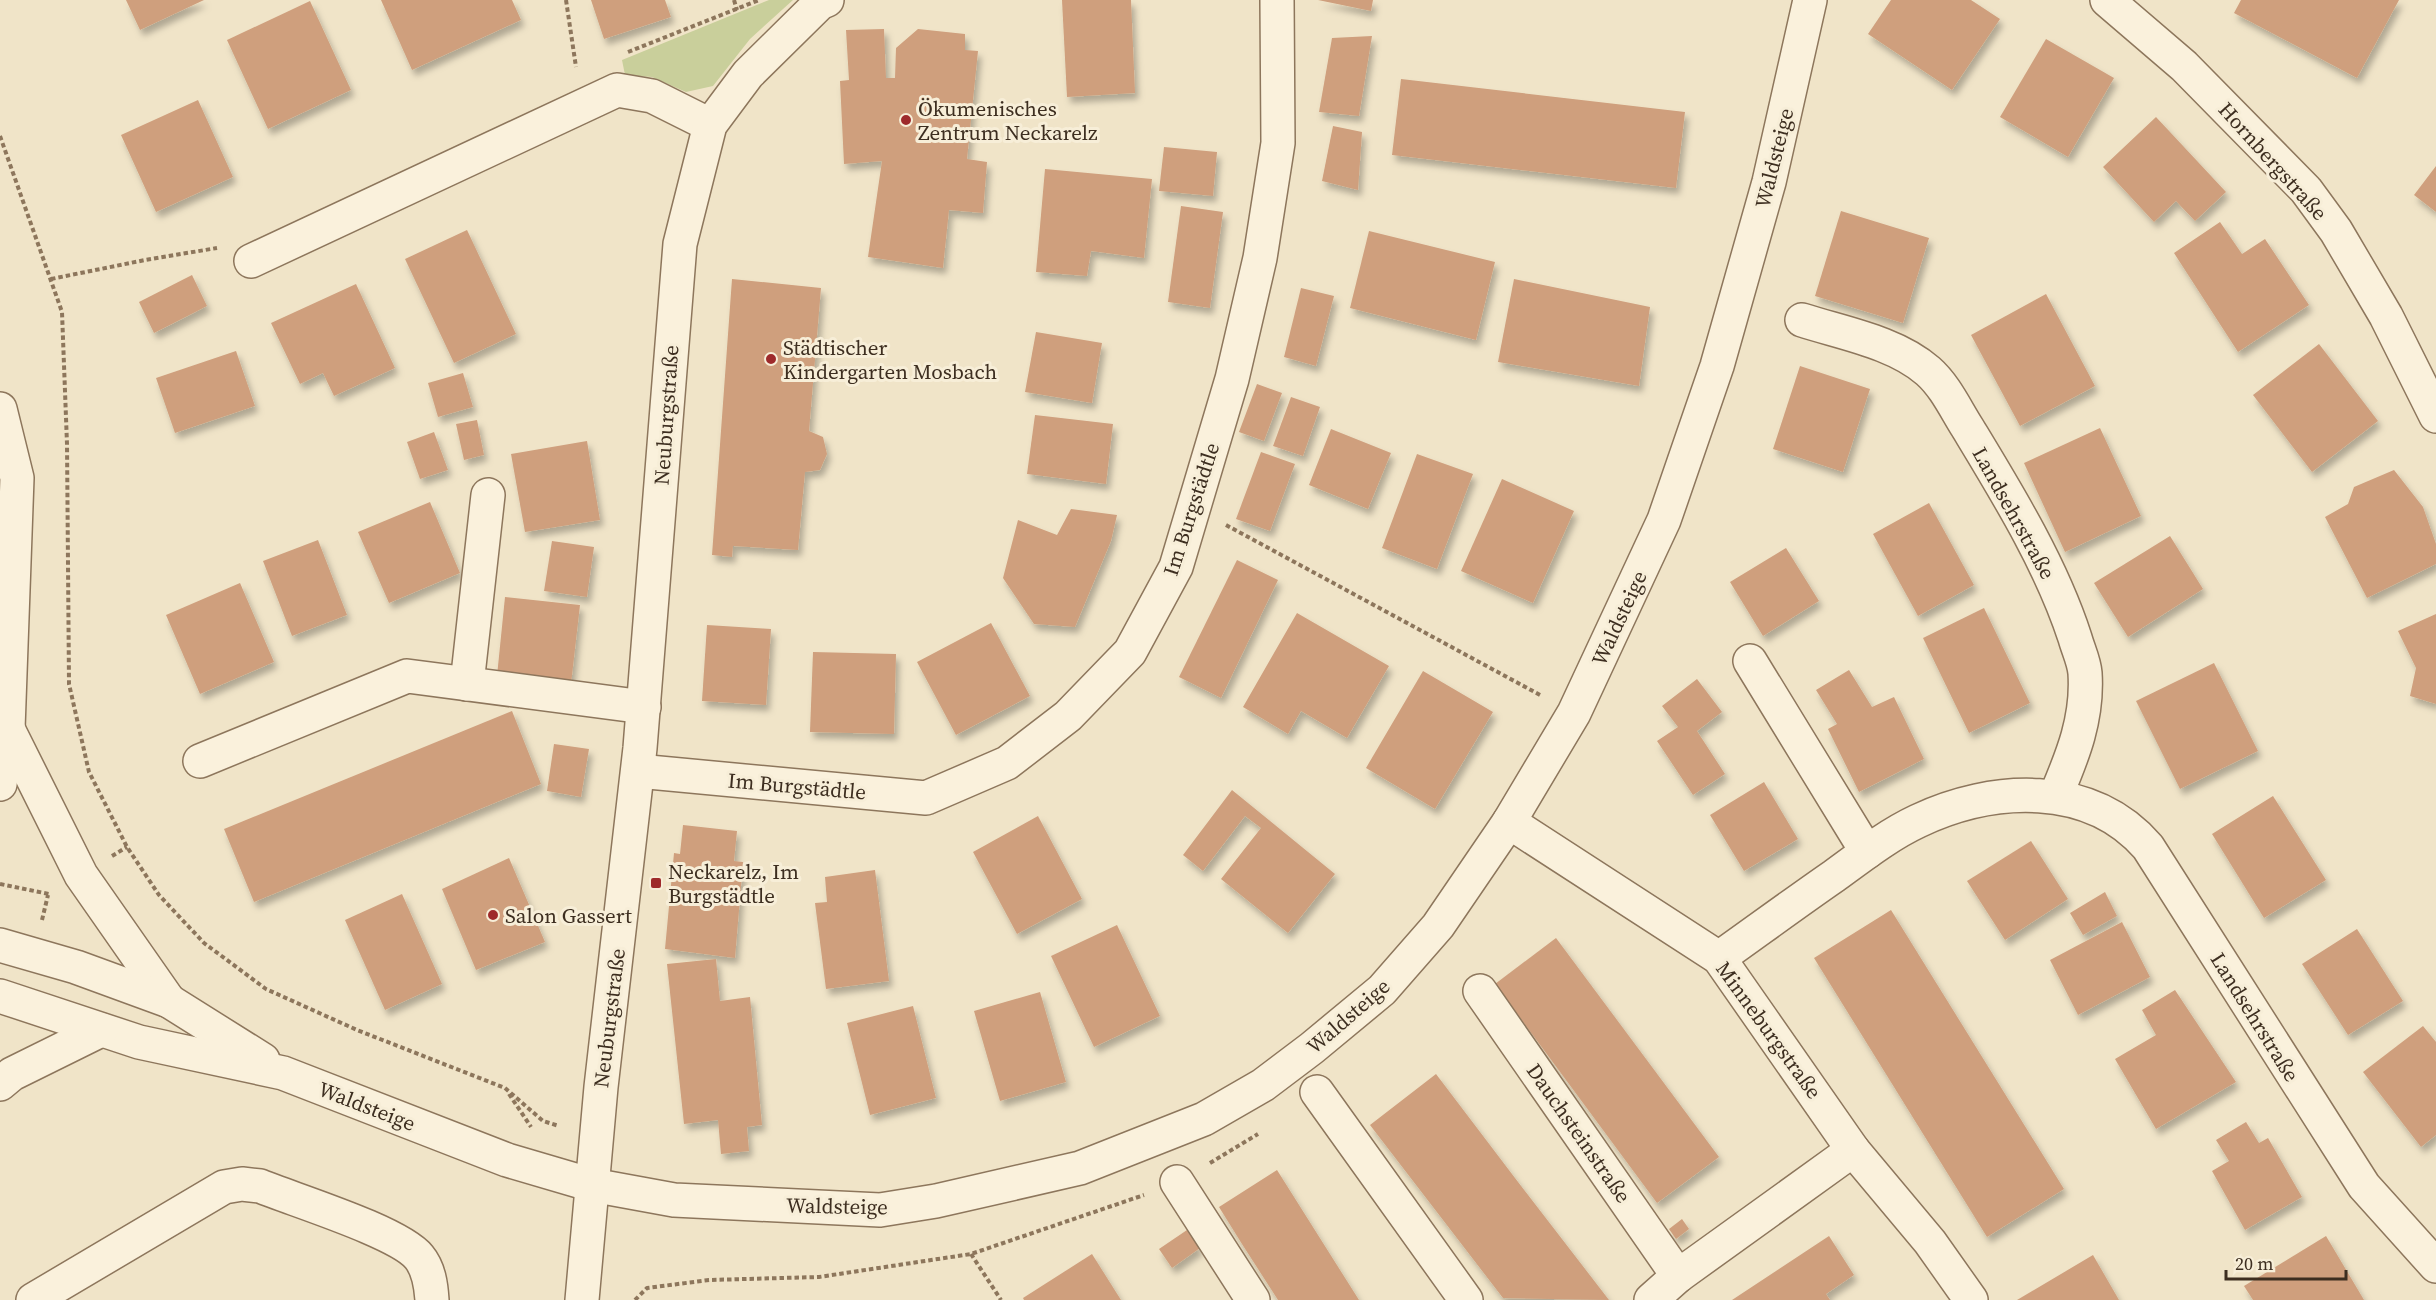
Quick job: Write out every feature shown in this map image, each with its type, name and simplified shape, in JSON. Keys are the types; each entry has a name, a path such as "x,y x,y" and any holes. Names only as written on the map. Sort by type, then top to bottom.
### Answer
{"street":[{"name":"Neuburgstraße","path":"582,1300 592,1185 644,707 680,244 710,125 748,74 820,3 827,0"},
{"name":"Im Burgstädtle","path":"638,771 926,798 1007,763 1068,716 1131,652 1176,567 1232,379 1260,258 1278,143 1276,0"},
{"name":"Waldsteige","path":"0,996 139,1042 283,1073 507,1160 592,1185 674,1200 880,1210 1080,1168 1204,1119 1263,1085 1382,990 1438,926 1509,822 1574,713 1664,520 1717,366 1769,182 1810,0"},
{"name":"Hornbergstraße","path":"2107,0 2184,66 2306,190 2336,231 2386,316 2436,416"},
{"path":"251,261 617,90 651,96 710,125"},
{"name":"Landsehrstraße","path":"1802,320 1880,345 1914,361 1929,372 1942,387 1991,466 2036,550 2067,612 2085,670 2085,707 2078,744 2056,795"},
{"path":"0,409 17,478 8,729 0,784"},
{"path":"467,684 488,495"},
{"path":"1750,662 1867,852"},
{"path":"200,761 407,676 644,707"},
{"path":"8,729 81,875 169,1002"},
{"name":"Landsehrstraße","path":"1719,958 1867,852 1917,822 1970,802 2012,796 2056,795 2089,805 2118,819 2135,832 2148,847 2364,1186 2436,1266"},
{"name":"Minneburgstraße","path":"1509,822 1719,958 1853,1150 1930,1242 1971,1300"},
{"name":"Waldsteige","path":"0,945 76,968 169,1002 283,1073"},
{"name":"Dauchsteinstraße","path":"1480,991 1678,1276"},
{"path":"0,1084 12,1074 101,1030"},
{"path":"1317,1092 1466,1300"},
{"path":"1651,1300 1678,1276 1853,1150"},
{"path":"1177,1182 1253,1300"},
{"path":"33,1300 224,1187 242,1184 260,1186 403,1244 423,1262 430,1280 432,1300"}],"path":[{"path":"566,0 577,72 591,102"},
{"path":"734,0 737,10"},
{"path":"619,56 759,0"},
{"path":"0,136 62,312 67,444 69,684 89,772 127,847 159,895 204,943 266,989 357,1030 505,1088"},
{"path":"51,279 145,260 232,246 251,261"},
{"path":"1194,508 1574,713"},
{"path":"971,1254 1000,1300"}],"green space":[{"path":"769,0 793,0 750,39 713,86 686,92 652,77 625,75 622,60"}],"building":[{"path":"126,0 204,0 140,30"},
{"path":"381,0 512,0 521,20 412,70"},
{"path":"591,0 665,0 671,17 604,39"},
{"path":"1062,0 1131,0 1135,93 1067,97"},
{"path":"1318,0 1373,0 1371,11"},
{"path":"1891,0 1971,0 2000,19 1952,90 1868,34"},
{"path":"2241,0 2399,0 2357,78 2234,13"},
{"path":"310,1 351,90 268,129 227,40"},
{"name":"Ökumenisches Zentrum Neckarelz","path":"884,29 886,78 895,78 896,48 918,29 965,34 965,50 978,51 967,159 987,162 983,213 949,210 943,268 868,257 882,161 844,164 840,81 849,80 846,30"},
{"path":"1372,36 1359,116 1319,112 1332,38"},
{"path":"2046,39 2114,78 2068,157 2000,117"},
{"path":"1401,79 1685,112 1676,188 1392,155"},
{"path":"198,100 233,177 156,212 121,135"},
{"path":"2156,117 2226,192 2195,221 2176,201 2154,222 2103,167"},
{"path":"1333,126 1362,132 1358,190 1322,181"},
{"path":"1164,147 1217,152 1213,196 1159,191"},
{"path":"2436,166 2436,212 2414,195"},
{"path":"1045,169 1152,179 1144,258 1091,251 1087,276 1036,272"},
{"path":"1181,206 1223,212 1210,308 1168,302"},
{"path":"1841,211 1929,238 1903,323 1815,296"},
{"path":"2220,222 2242,254 2265,239 2309,305 2238,352 2174,253"},
{"path":"467,230 516,334 454,363 405,259"},
{"path":"1369,231 1495,262 1476,340 1350,308"},
{"path":"192,275 207,306 154,333 139,302"},
{"name":"Städtischer Kindergarten Mosbach","path":"732,279 821,288 809,431 823,437 827,454 820,470 805,472 798,550 733,546 732,557 712,555"},
{"path":"1514,279 1650,307 1639,386 1498,362"},
{"path":"356,284 395,368 334,396 323,373 300,384 271,323"},
{"path":"1301,288 1334,296 1316,366 1284,357"},
{"path":"2046,294 2095,386 2020,426 1971,335"},
{"path":"1036,332 1102,343 1092,403 1025,392"},
{"path":"2319,344 2378,421 2312,472 2253,395"},
{"path":"236,351 255,406 175,433 156,378"},
{"path":"1800,366 1870,389 1843,472 1773,449"},
{"path":"463,373 473,407 438,417 428,383"},
{"path":"1257,384 1282,393 1264,441 1239,432"},
{"path":"1291,397 1320,407 1303,456 1273,446"},
{"path":"1035,415 1113,424 1106,484 1027,474"},
{"path":"477,420 484,455 464,460 456,424"},
{"path":"2100,428 2141,516 2065,552 2024,463"},
{"path":"1331,429 1391,453 1368,509 1309,485"},
{"path":"434,432 448,470 420,479 407,442"},
{"path":"587,441 600,520 525,532 511,454"},
{"path":"1261,452 1295,464 1270,531 1236,519"},
{"path":"1417,454 1473,474 1437,569 1382,548"},
{"path":"2394,470 2423,507 2436,544 2436,564 2367,598 2325,517 2348,504 2354,487"},
{"path":"1502,479 1574,511 1533,603 1461,571"},
{"path":"430,502 460,573 389,603 358,532"},
{"path":"1929,503 1974,585 1918,616 1873,534"},
{"path":"1071,509 1117,515 1111,541 1075,627 1034,624 1003,578 1018,520 1057,535"},
{"path":"2170,536 2203,589 2128,637 2094,583"},
{"path":"318,540 347,615 292,636 263,561"},
{"path":"552,541 594,547 587,597 544,591"},
{"path":"1786,548 1819,601 1763,636 1730,582"},
{"path":"1237,560 1278,580 1221,698 1179,677"},
{"path":"240,583 274,662 200,694 166,615"},
{"path":"505,597 580,605 571,684 497,676"},
{"path":"1984,608 2030,703 1969,733 1923,638"},
{"path":"1297,613 1389,666 1347,738 1301,711 1288,734 1243,707"},
{"path":"2436,614 2436,704 2410,696 2416,668 2398,631"},
{"path":"991,623 1030,696 956,735 917,662"},
{"path":"707,625 771,629 766,705 702,701"},
{"path":"813,652 896,654 894,734 810,732"},
{"path":"2214,663 2258,751 2180,789 2136,701"},
{"path":"1849,670 1872,707 1894,697 1924,759 1859,792 1828,729 1837,724 1816,690"},
{"path":"1423,671 1493,712 1435,809 1366,768"},
{"path":"1697,679 1722,712 1697,731 1725,774 1693,795 1657,741 1678,727 1662,706"},
{"path":"512,711 541,784 254,902 224,829"},
{"path":"554,744 589,749 581,797 547,791"},
{"path":"1764,782 1798,839 1744,871 1710,815"},
{"path":"1232,790 1335,874 1288,933 1221,879 1261,828 1245,816 1203,871 1183,855"},
{"path":"2273,796 2326,880 2264,918 2212,834"},
{"path":"1038,816 1082,899 1017,934 973,852"},
{"path":"683,825 737,831 734,861 743,862 735,958 665,949 674,853 680,854"},
{"path":"2031,841 2068,899 2005,940 1967,881"},
{"path":"509,858 545,942 476,970 442,889"},
{"path":"875,870 889,981 826,989 815,903 827,902 825,877"},
{"path":"2105,892 2117,916 2083,935 2070,913"},
{"path":"402,894 442,984 385,1010 345,920"},
{"path":"1891,910 2064,1189 1987,1237 1814,958"},
{"path":"2122,922 2150,977 2078,1015 2050,960"},
{"path":"1117,925 1160,1016 1094,1047 1051,956"},
{"path":"2357,929 2403,1001 2348,1035 2302,964"},
{"path":"1556,938 1719,1157 1657,1203 1495,984"},
{"path":"716,959 720,1001 750,997 762,1125 747,1127 749,1151 721,1154 718,1120 684,1124 667,964"},
{"path":"2175,990 2236,1082 2156,1129 2115,1059 2156,1035 2142,1010"},
{"path":"1040,992 1066,1082 1000,1101 974,1011"},
{"path":"913,1006 936,1098 870,1115 847,1023"},
{"path":"2423,1026 2436,1042 2436,1135 2421,1147 2363,1072"},
{"path":"1436,1074 1609,1300 1503,1298 1370,1125"},
{"path":"2246,1122 2259,1143 2268,1138 2302,1197 2245,1230 2212,1171 2229,1161 2216,1140"},
{"path":"1277,1170 1359,1300 1278,1300 1242,1244 1219,1207"},
{"path":"1682,1219 1689,1229 1676,1239 1669,1229"},
{"path":"1187,1230 1200,1248 1172,1268 1159,1249"},
{"path":"1829,1236 1854,1275 1826,1294 1830,1300 1732,1300"},
{"path":"2326,1236 2364,1300 2253,1300 2244,1286"},
{"path":"1092,1254 1121,1300 1024,1300 1023,1298"},
{"path":"2093,1255 2119,1300 2017,1300"}],"place":[{"name":"Ökumenisches Zentrum Neckarelz","path":"906,120"},
{"name":"Städtischer Kindergarten Mosbach","path":"771,359"},
{"name":"Neckarelz, Im Burgstädtle","path":"656,883"},
{"name":"Salon Gassert","path":"493,915"}]}
